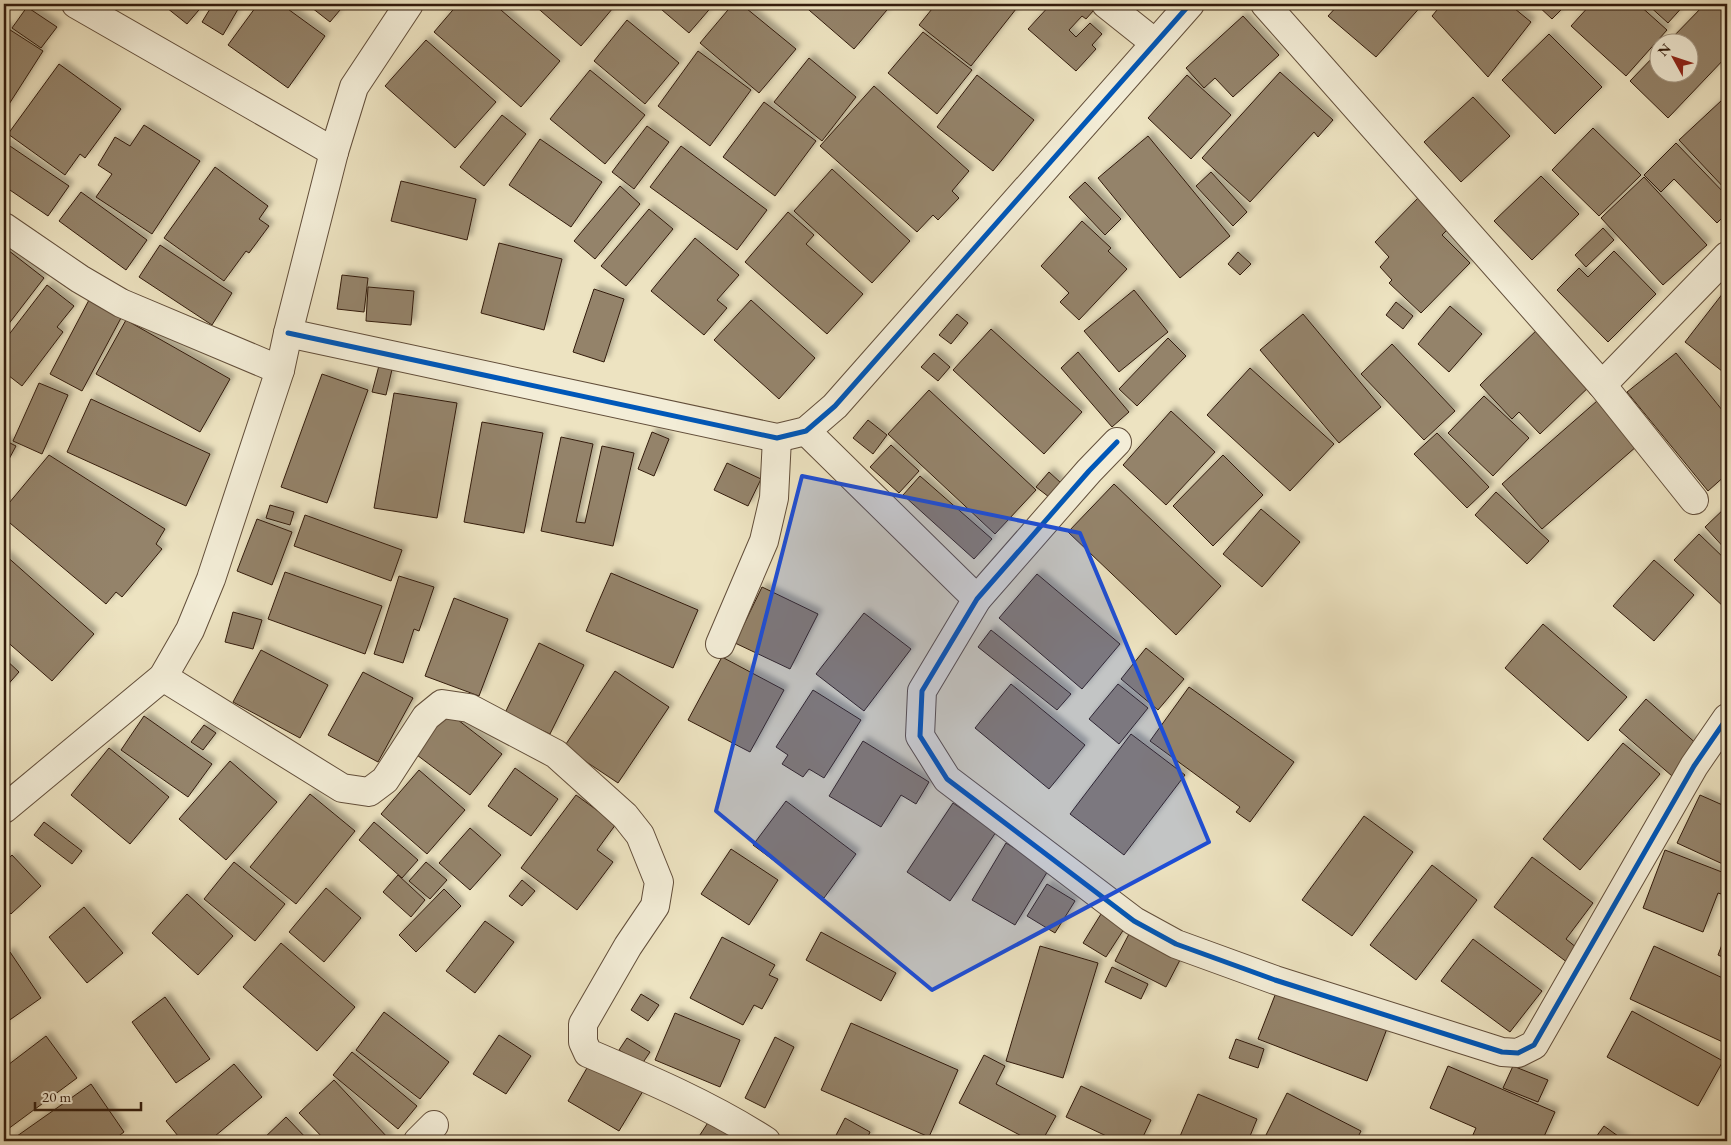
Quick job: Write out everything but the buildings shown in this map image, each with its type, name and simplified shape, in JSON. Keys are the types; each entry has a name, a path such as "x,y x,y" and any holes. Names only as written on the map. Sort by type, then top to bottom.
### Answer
{"street":[{"path":"76,4 334,152"},
{"path":"7,798 163,677 190,630 212,579 280,370 334,152 354,87 409,4"},
{"path":"1106,4 1155,43"},
{"path":"288,333 777,438 806,431 842,399 1190,4"},
{"path":"1265,4 1602,384 1694,500"},
{"path":"4,227 80,279 120,303 280,370"},
{"path":"1602,384 1727,256"},
{"path":"806,431 977,599"},
{"path":"720,644 764,541 774,498 777,438"},
{"path":"1117,442 977,599 922,691 920,736 948,779 1134,921 1176,944 1275,980 1502,1052 1518,1053 1534,1045 1694,766 1727,718"},
{"path":"163,677 342,788 369,792 385,780 426,717 442,704 469,708 556,754 625,816 640,835 659,882 655,906 628,946 583,1024 583,1042 588,1053 682,1094 732,1120 766,1141"}],"highlighted area":[{"path":"802,476 1080,533 1209,842 932,990 716,811"}],"cycle path":[{"path":"288,333 777,438 806,431 835,406 1190,4"},
{"path":"1117,442 1089,471 977,599 922,691 920,736 947,779 1134,921 1176,944 1275,980 1502,1052 1518,1053 1534,1045 1694,766 1727,718"}]}
